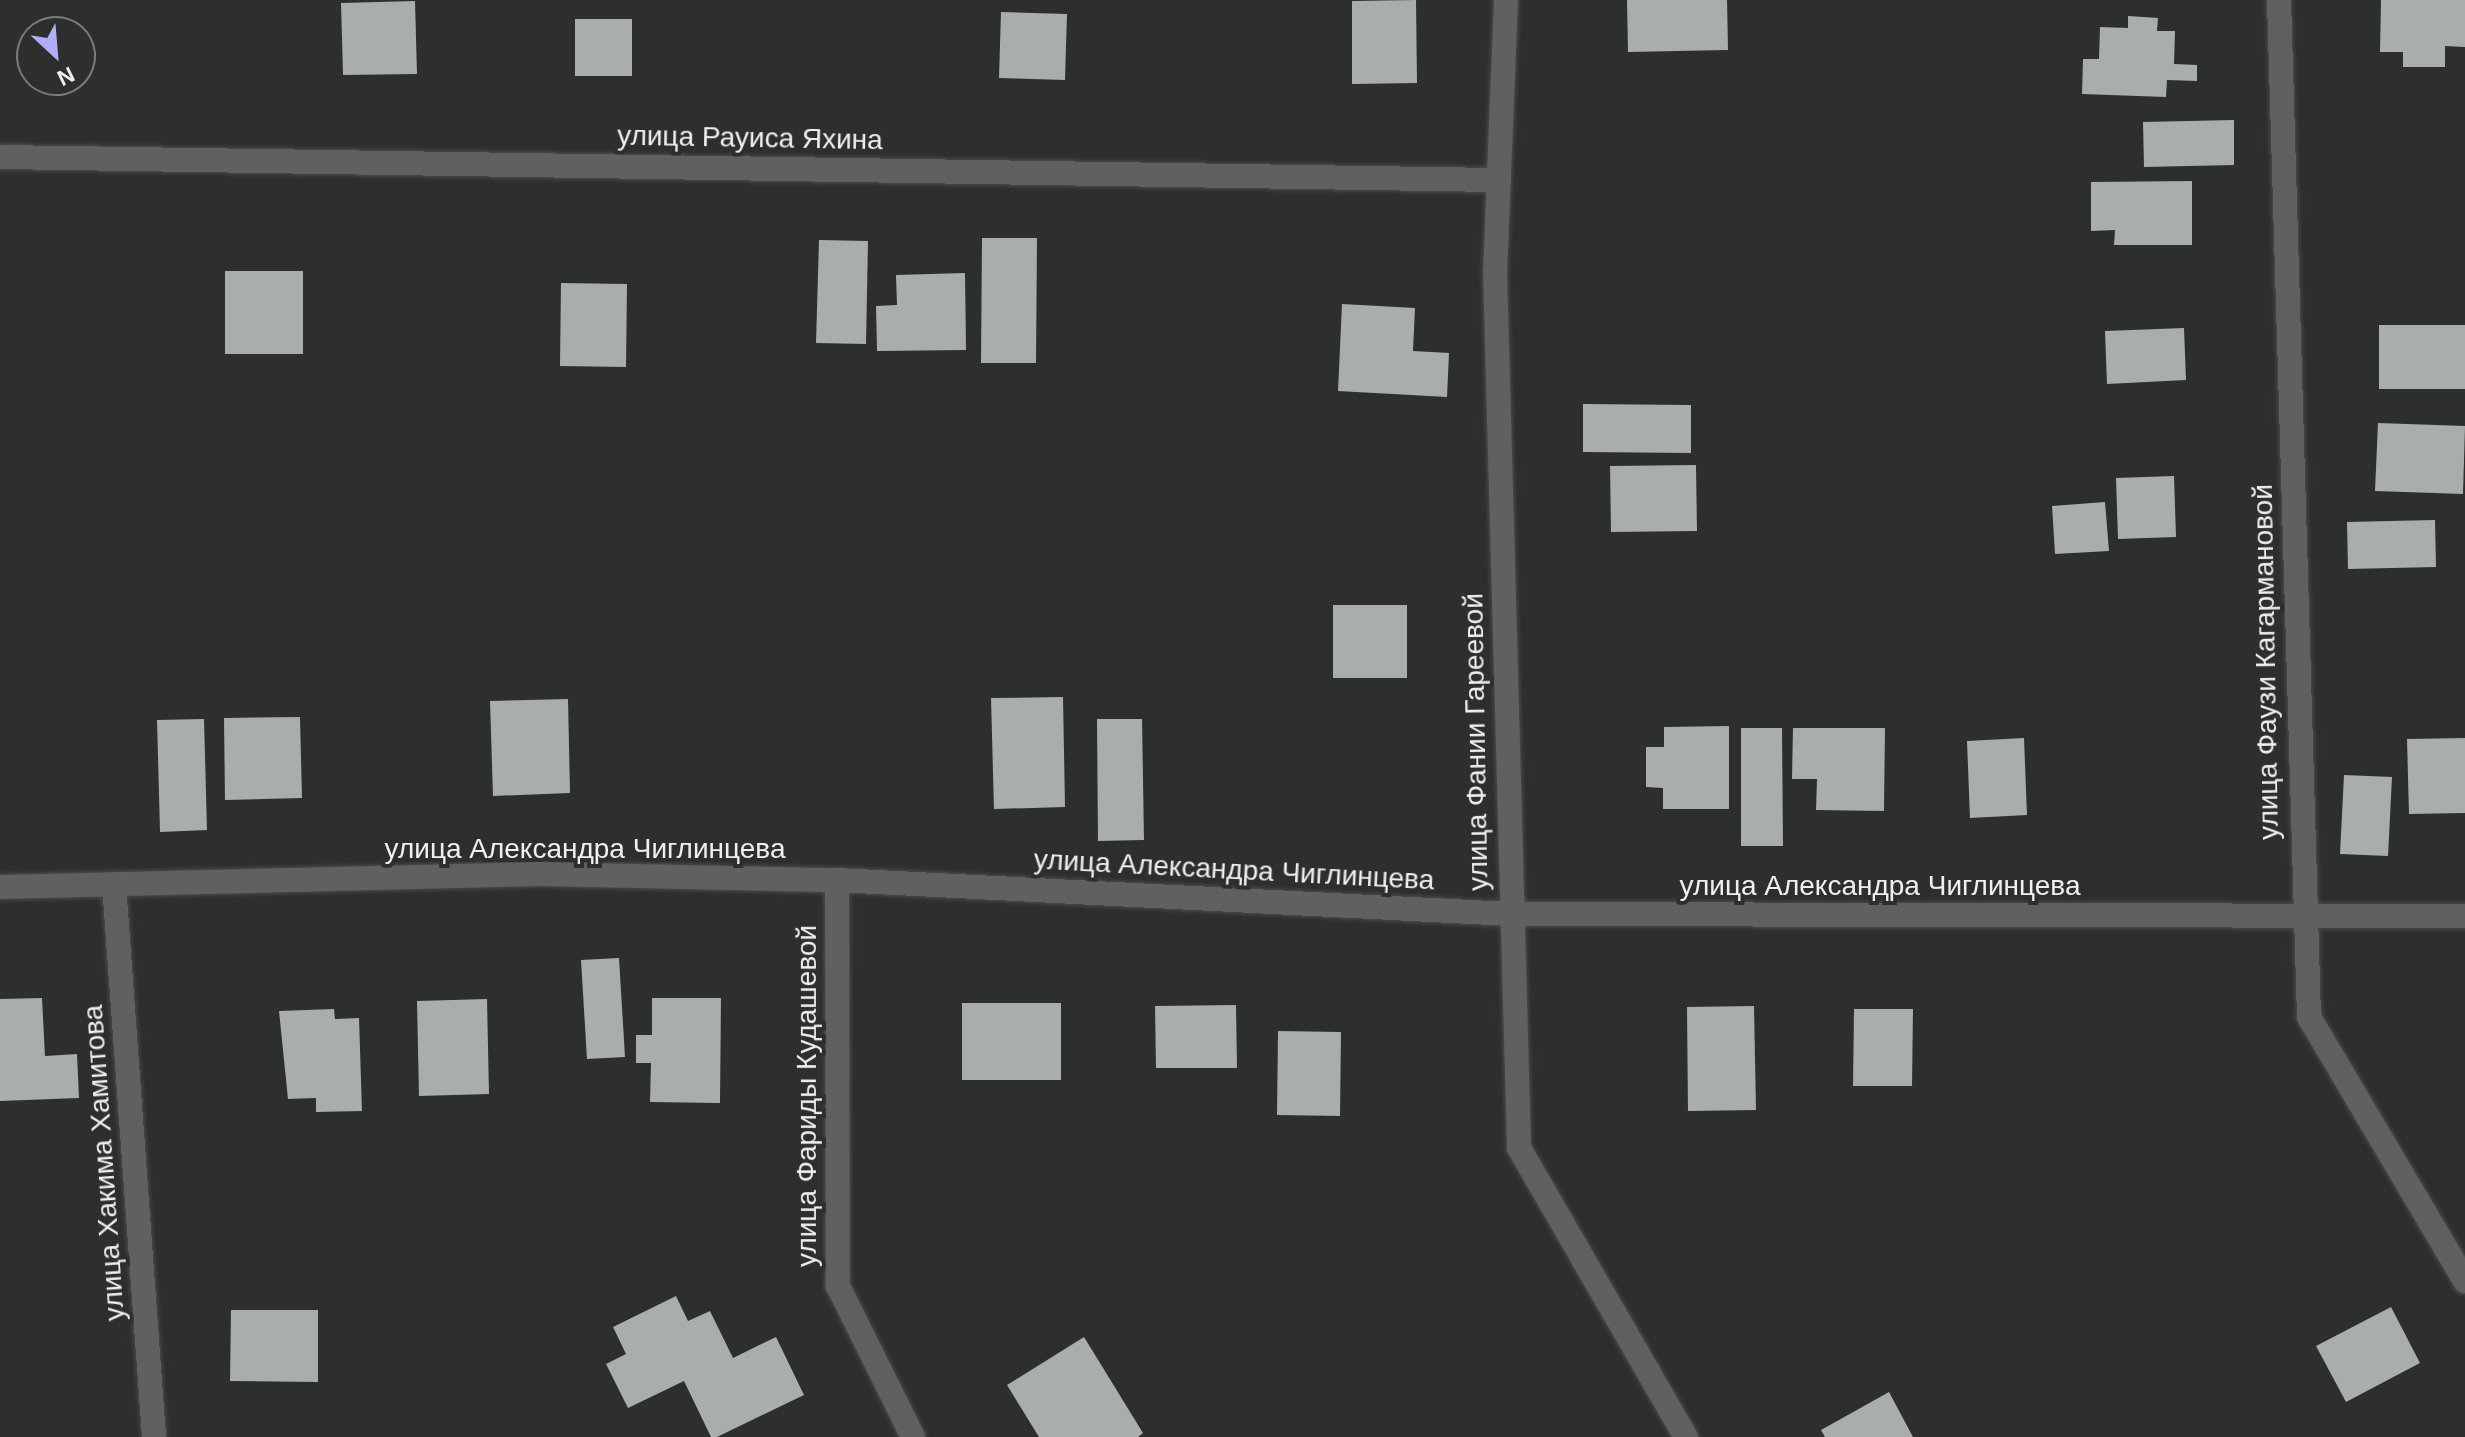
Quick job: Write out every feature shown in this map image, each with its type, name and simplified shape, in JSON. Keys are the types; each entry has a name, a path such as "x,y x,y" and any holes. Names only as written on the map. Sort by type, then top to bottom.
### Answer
{"street":[{"name":"улица Фании Гареевой","path":"1506,0 1495,271 1510,914 1519,1148 1686,1437"},
{"name":"улица Фаузи Кагармановой","path":"2279,0 2303,919 2309,1017 2465,1281"},
{"name":"улица Рауиса Яхина","path":"0,157 1499,180"},
{"name":"улица Александра Чиглинцева","path":"0,887 540,874 837,880 1510,914 2303,919 2465,916"},
{"name":"улица Фариды Кудашевой","path":"837,880 838,1286 913,1437"},
{"name":"улица Хакима Хамитова","path":"114,884 154,1437"}],"building":[{"path":"1416,0 1417,83 1352,84 1352,1"},
{"path":"1627,0 1727,0 1728,50 1628,52"},
{"path":"2381,0 2465,0 2465,47 2445,46 2445,67 2403,67 2403,52 2380,52"},
{"path":"415,1 417,74 343,75 341,3"},
{"path":"1001,12 1067,14 1065,80 999,78"},
{"path":"2128,16 2158,18 2157,31 2175,31 2174,64 2197,65 2197,81 2167,80 2166,97 2082,94 2083,59 2099,59 2100,27 2128,28"},
{"path":"575,19 632,19 632,76 575,76"},
{"path":"2234,120 2234,165 2144,167 2143,122"},
{"path":"2192,181 2192,245 2114,245 2115,230 2091,231 2091,182"},
{"path":"982,238 1037,238 1036,363 981,363"},
{"path":"819,240 868,241 866,344 816,343"},
{"path":"225,271 303,271 303,354 225,354"},
{"path":"965,273 966,350 877,351 876,306 897,305 896,275"},
{"path":"561,283 627,284 626,367 560,366"},
{"path":"1342,304 1415,308 1413,351 1449,353 1447,397 1338,391"},
{"path":"2379,325 2465,325 2465,389 2379,389"},
{"path":"2184,328 2186,380 2107,384 2105,331"},
{"path":"1583,404 1691,405 1691,453 1583,452"},
{"path":"2378,423 2465,426 2463,494 2375,491"},
{"path":"1696,465 1697,531 1611,532 1610,466"},
{"path":"2174,476 2176,537 2118,539 2116,478"},
{"path":"2105,502 2109,551 2055,554 2052,506"},
{"path":"2435,520 2436,567 2348,569 2347,522"},
{"path":"1333,605 1407,605 1407,678 1333,678"},
{"path":"1063,697 1065,807 994,809 991,698"},
{"path":"568,699 570,793 493,796 490,701"},
{"path":"300,717 302,798 225,800 224,718"},
{"path":"204,719 207,830 160,832 157,720"},
{"path":"1097,719 1142,719 1144,840 1098,841"},
{"path":"1729,726 1729,809 1663,809 1663,788 1646,787 1646,747 1664,747 1664,727"},
{"path":"1741,728 1782,728 1783,846 1741,846"},
{"path":"1793,728 1885,728 1884,811 1816,810 1817,779 1792,779"},
{"path":"2024,738 2027,815 1970,818 1967,741"},
{"path":"2465,738 2465,813 2409,814 2407,739"},
{"path":"2344,775 2392,777 2388,856 2340,854"},
{"path":"619,958 625,1057 587,1059 581,960"},
{"path":"42,998 45,1056 77,1054 79,1098 0,1101 0,999"},
{"path":"652,998 721,998 720,1103 650,1102 651,1063 636,1063 636,1035 652,1035"},
{"path":"487,999 489,1094 419,1096 417,1001"},
{"path":"962,1003 1061,1003 1061,1080 962,1080"},
{"path":"1236,1005 1237,1068 1156,1068 1155,1006"},
{"path":"1754,1006 1756,1110 1688,1111 1687,1007"},
{"path":"334,1009 335,1019 359,1018 362,1111 316,1112 316,1098 288,1099 279,1011"},
{"path":"1854,1009 1913,1009 1912,1086 1853,1086"},
{"path":"1278,1031 1341,1032 1340,1116 1277,1115"},
{"path":"676,1296 688,1321 710,1311 733,1358 776,1337 804,1395 717,1437 711,1437 684,1381 628,1408 606,1364 626,1354 613,1327"},
{"path":"2391,1307 2420,1363 2346,1402 2316,1346"},
{"path":"231,1310 318,1310 318,1382 230,1381"},
{"path":"1084,1337 1143,1433 1138,1437 1039,1437 1007,1385"},
{"path":"1889,1392 1913,1437 1825,1437 1821,1430"}]}
